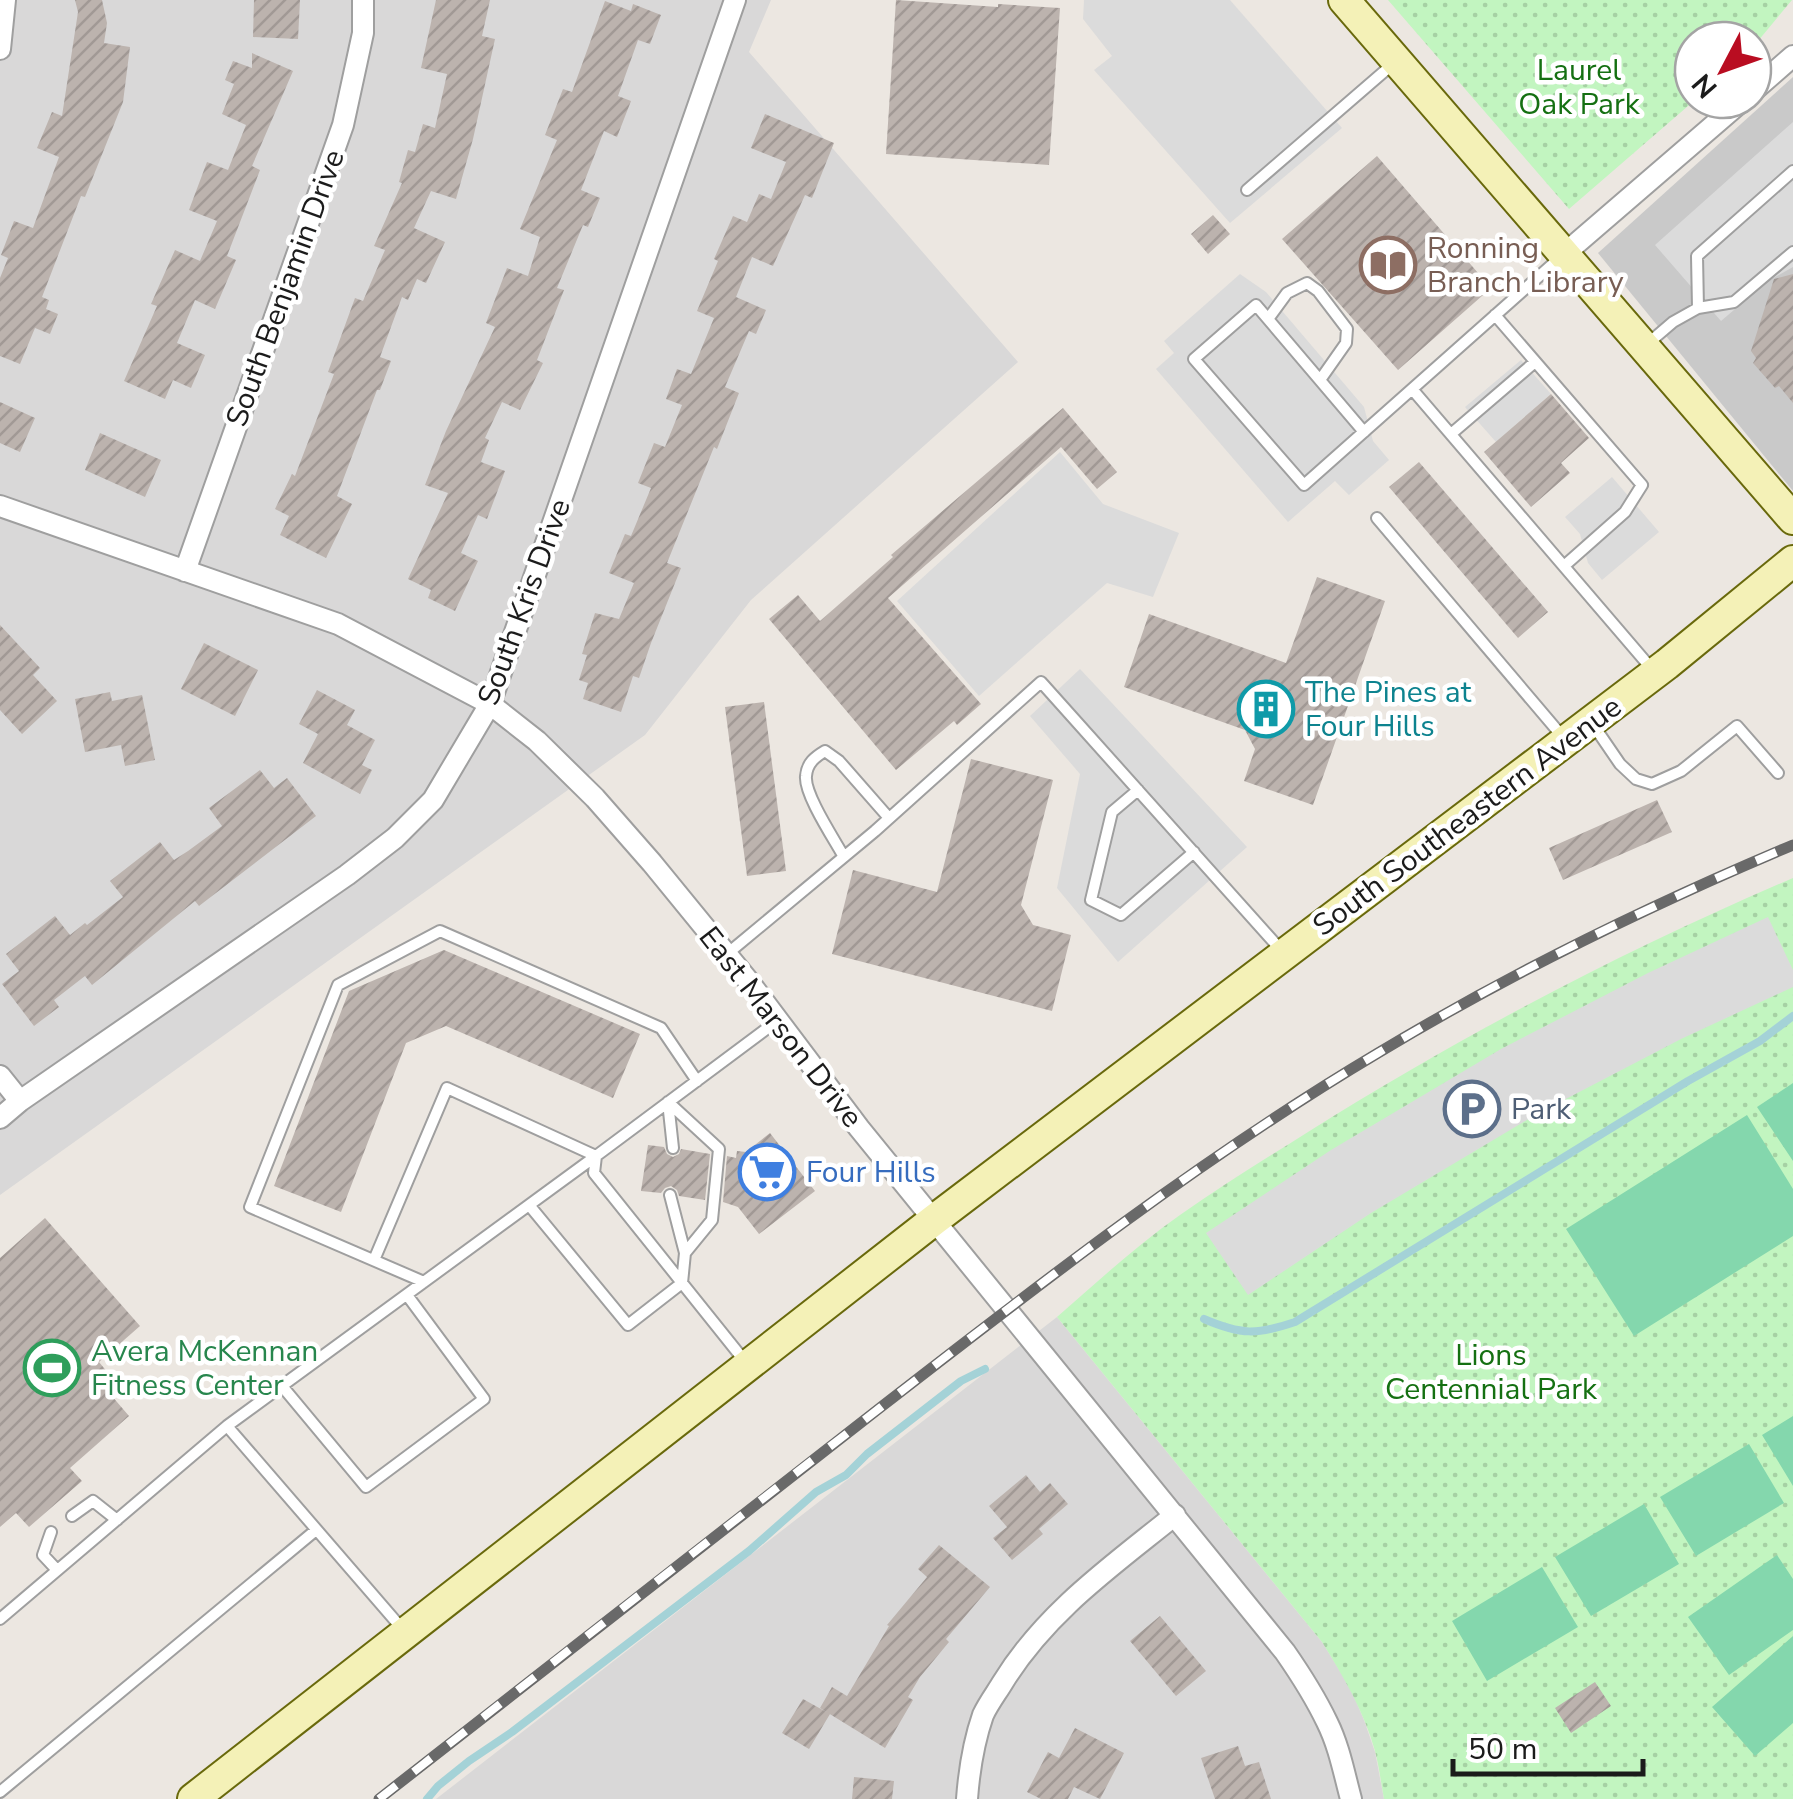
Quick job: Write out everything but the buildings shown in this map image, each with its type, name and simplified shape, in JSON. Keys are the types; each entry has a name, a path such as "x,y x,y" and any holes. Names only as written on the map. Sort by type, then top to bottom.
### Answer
{"main road":[{"path":"1344,0 1793,519"},
{"name":"South Southeastern Avenue","path":"193,1799 934,1220 1655,673 1793,561"}],"street":[{"path":"0,49 5,0"},
{"name":"South Benjamin Drive","path":"185,571 343,125 363,33 363,0"},
{"name":"South Kris Drive","path":"0,1118 347,875 395,838 433,800 490,704 734,0"},
{"path":"1773,74 1793,56"},
{"path":"1563,254 1720,120"},
{"name":"East Marson Drive","path":"0,506 338,624 490,704 537,741 652,863 727,954 858,1128 1285,1652 1329,1724 1350,1799"},
{"path":"0,1076 20,1101"},
{"path":"967,1799 984,1714 1015,1662 1071,1601 1175,1515"}],"lane":[{"path":"1247,190 1396,61"},
{"path":"1698,308 1697,256 1793,170"},
{"path":"1644,347 1673,322 1698,308 1734,302 1793,252"},
{"path":"1364,432 1256,305 1194,359 1304,485 1364,432 1412,388 1495,316 1563,254"},
{"path":"1268,320 1287,293 1306,283 1318,291 1347,329 1346,343 1320,380"},
{"path":"1495,316 1642,485 1626,512 1564,566"},
{"path":"1451,434 1535,362"},
{"path":"1412,388 1655,673"},
{"path":"1378,518 1566,740"},
{"path":"727,954 844,857 1041,682 1285,954"},
{"path":"1591,722 1636,780 1652,784 1681,772 1737,726 1778,773"},
{"path":"844,857 813,801 806,777 812,759 825,751 838,760 889,818"},
{"path":"1138,790 1112,812 1091,900 1120,915 1194,852"},
{"path":"424,1282 250,1206 338,986 440,931 660,1028 696,1081"},
{"path":"0,1619 227,1426 778,1020"},
{"path":"374,1260 447,1088 596,1156"},
{"path":"668,1102 673,1148"},
{"path":"668,1102 719,1148 712,1220 684,1253"},
{"path":"596,1156 594,1172 748,1365"},
{"path":"530,1205 628,1324 682,1283 684,1253 670,1195"},
{"path":"282,1386 366,1487 484,1398 406,1295"},
{"path":"227,1426 405,1633"},
{"path":"72,1516 94,1501 117,1520"},
{"path":"0,1792 316,1530"},
{"path":"52,1532 43,1555 58,1570"}],"shaded area":[{"path":"0,0 771,0 749,52 1018,362 751,600 645,735 0,1195"},
{"path":"1084,0 1230,0 1342,128 1230,223 1094,70 1112,56 1083,19"},
{"path":"1793,77 1793,491 1598,253 1745,120 1773,120 1773,95"},
{"path":"1793,122 1793,267 1768,281 1721,321 1655,245"},
{"path":"1240,274 1266,292 1364,407 1373,441 1389,460 1349,495 1335,481 1288,522 1156,369 1174,353 1164,341"},
{"path":"1521,360 1551,394 1496,442 1465,407"},
{"path":"1060,452 1103,504 1179,533 1153,597 1107,583 979,696 897,601"},
{"path":"1612,477 1659,532 1602,580 1588,563 1580,534 1565,517"},
{"path":"1080,669 1247,847 1118,962 1057,888 1080,774 1030,716"},
{"name":"Park","path":"1768,917 1793,970 1793,987 1681,1039 1537,1114 1371,1213 1248,1295 1206,1233 1331,1150 1501,1049"},
{"path":"1057,1317 1322,1642 1350,1687 1364,1720 1384,1799 436,1799"}],"green space":[{"name":"Laurel Oak Park","path":"1388,0 1792,0 1773,23 1673,20 1673,119 1569,209"},
{"name":"Lions Centennial Park","path":"1793,878 1793,1799 1384,1799 1365,1722 1322,1642 1057,1317 1180,1215 1366,1096 1545,996 1668,934"},
{"path":"1793,1083 1793,1161 1757,1107"},
{"path":"1747,1115 1793,1189 1793,1236 1634,1336 1566,1229"},
{"path":"1793,1416 1793,1486 1762,1435"},
{"path":"1749,1444 1784,1503 1696,1556 1660,1497"},
{"path":"1644,1504 1679,1564 1591,1616 1555,1557"},
{"path":"1777,1555 1793,1579 1793,1630 1729,1675 1688,1617"},
{"path":"1542,1567 1578,1627 1487,1681 1452,1621"},
{"path":"1793,1636 1793,1723 1755,1756 1712,1707"}],"waterway":[{"path":"1204,1319 1249,1331 1295,1322 1688,1081 1760,1041 1793,1016"},
{"path":"427,1799 469,1761 749,1551 816,1492 846,1475 961,1381 985,1369"}],"railway":[{"path":"379,1799 1002,1314 1249,1135 1378,1053 1530,968 1634,916 1793,845"}],"place":[{"name":"Ronning Branch Library","path":"1388,265"},
{"name":"The Pines at Four Hills","path":"1266,709"},
{"name":"Park","path":"1472,1109"},
{"name":"Four Hills","path":"767,1172"},
{"name":"Avera McKennan Fitness Center","path":"52,1368"}]}
